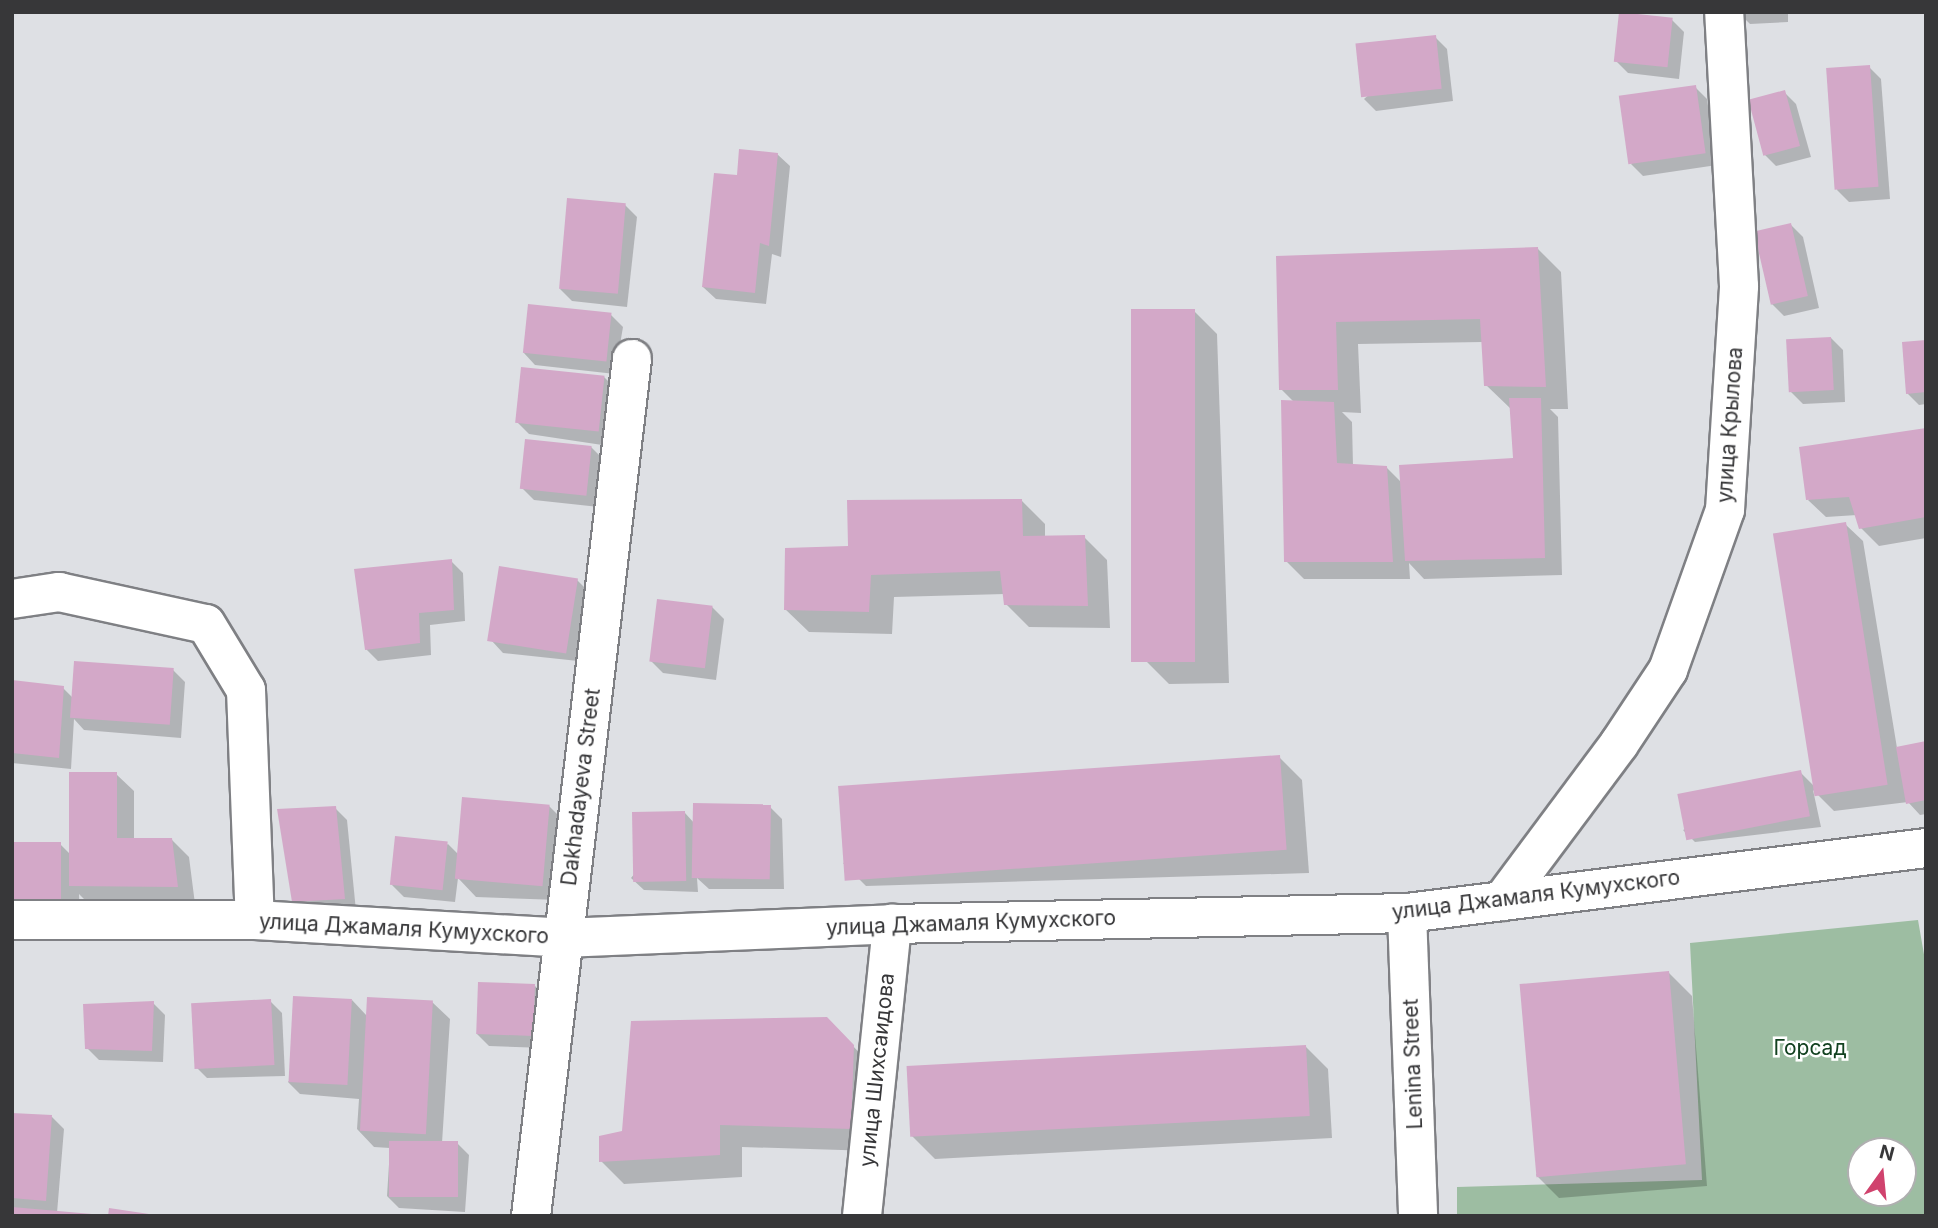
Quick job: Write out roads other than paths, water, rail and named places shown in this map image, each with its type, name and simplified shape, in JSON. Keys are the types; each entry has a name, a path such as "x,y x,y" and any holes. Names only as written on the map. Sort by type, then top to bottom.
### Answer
{"street":[{"name":"улица Крылова","path":"1503,901 1619,744 1668,670 1725,510 1739,286 1724,12"},
{"name":"Dakhadayeva Street","path":"531,1216 632,359"},
{"path":"16,592 59,592 206,624 246,690 255,920"},
{"name":"улица Джамаля Кумухского","path":"12,920 255,920 563,938 892,924 1407,913 1926,848"},
{"name":"Lenina Street","path":"1407,913 1418,1216"},
{"name":"улица Шихсаидова","path":"862,1216 892,924"}],"park label":[{"name":"Горсад","path":"1810,1048"}]}
